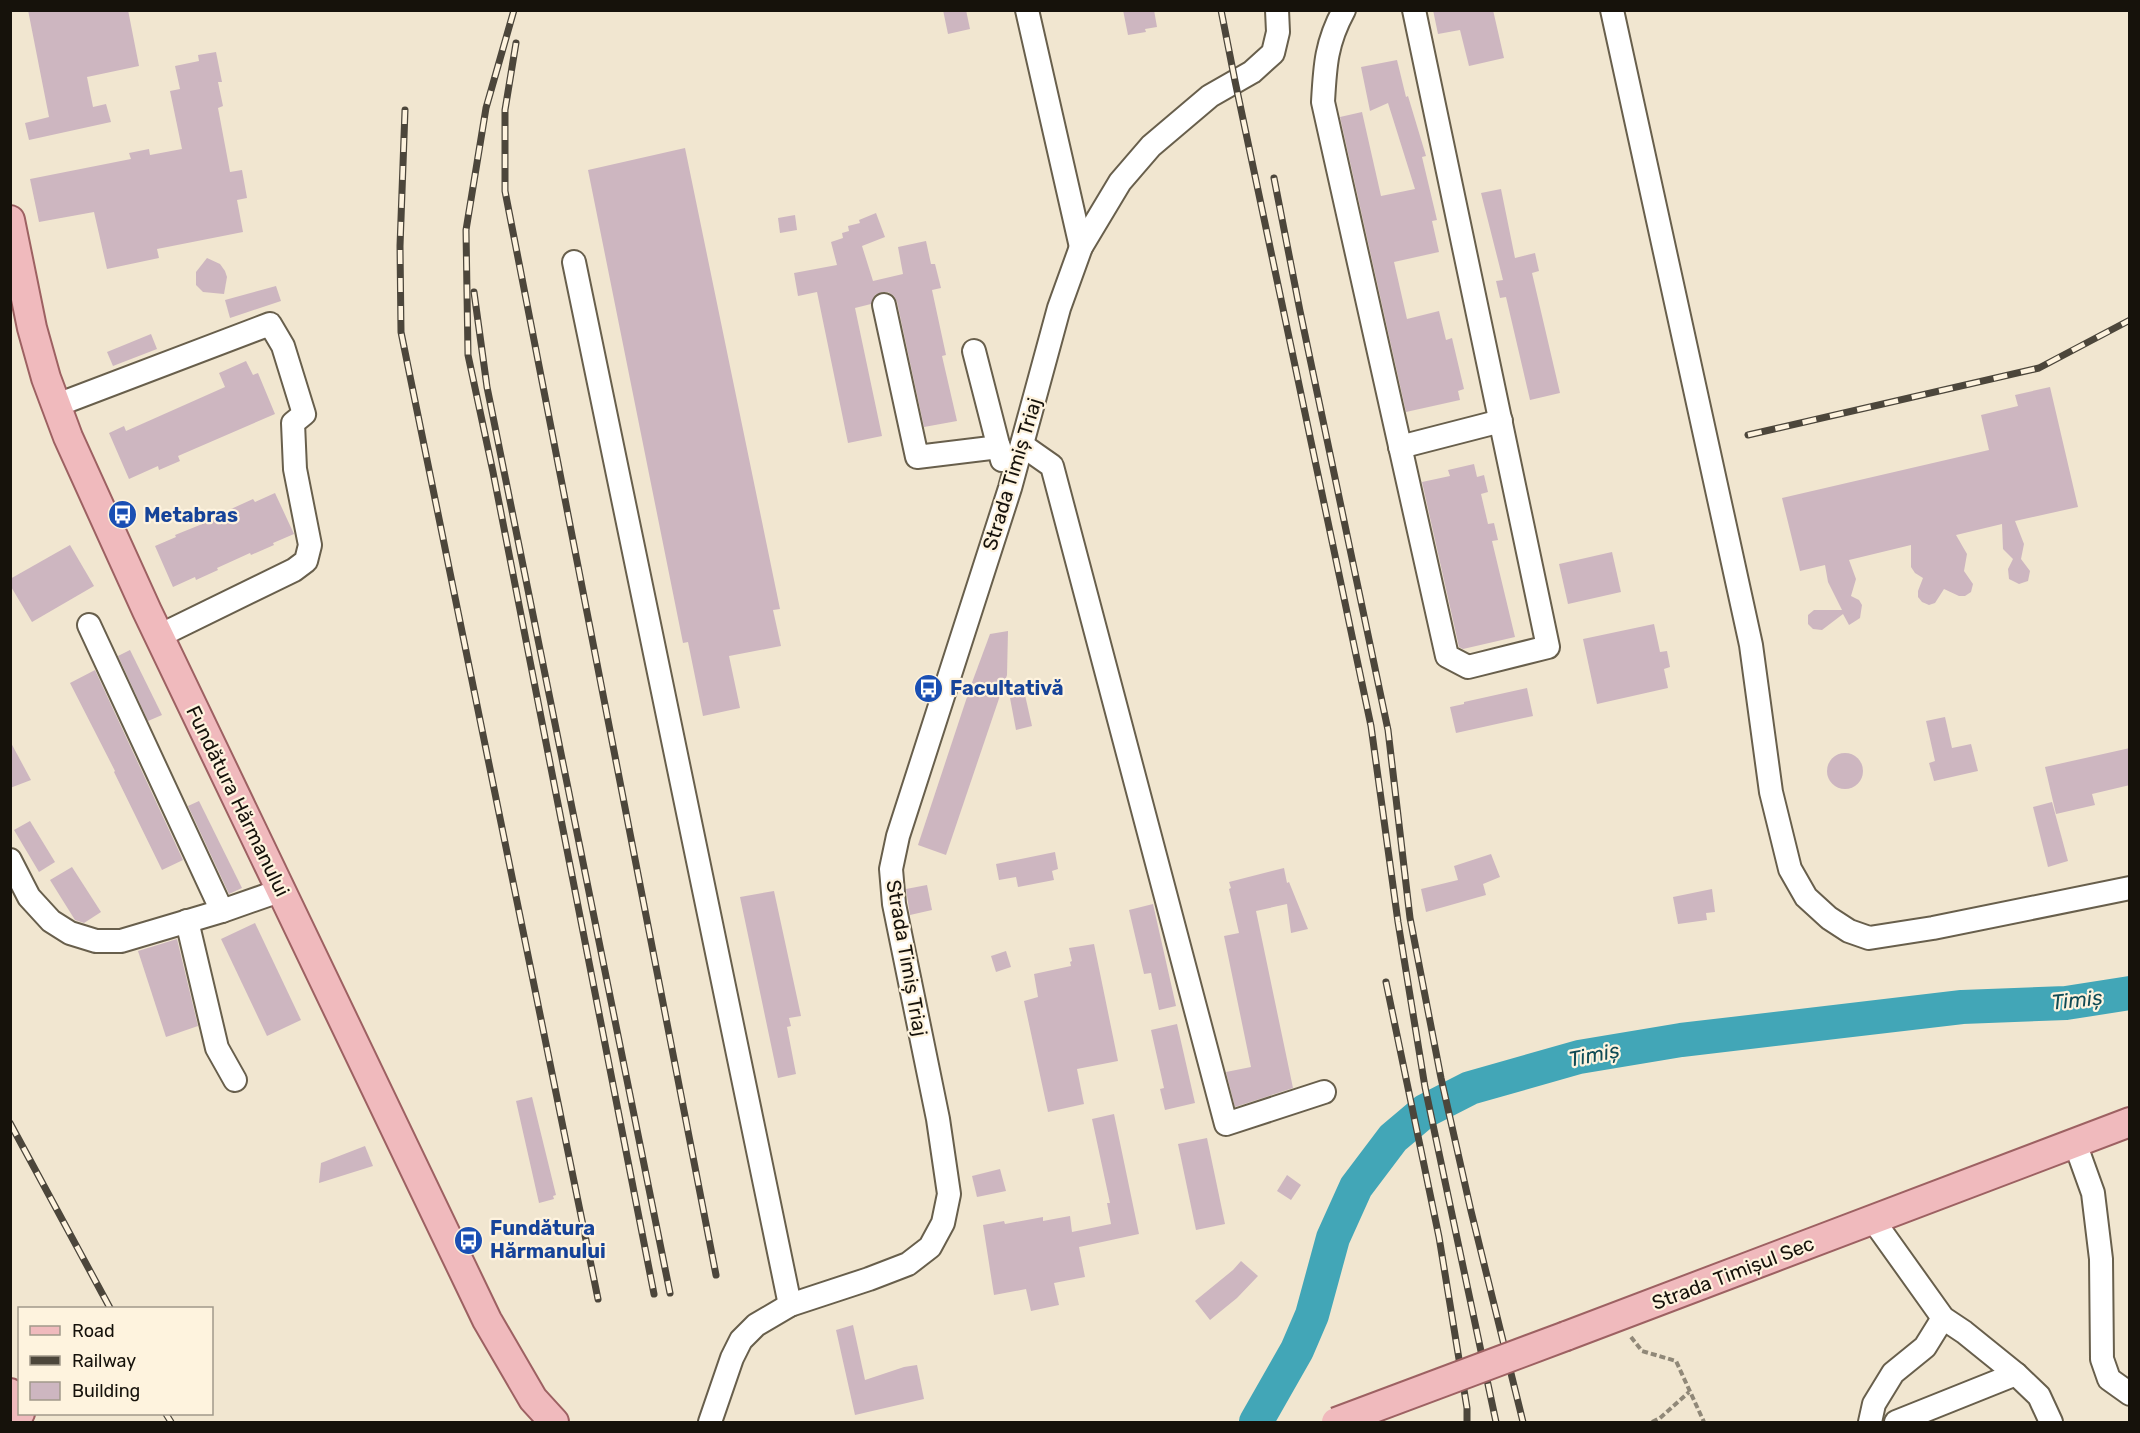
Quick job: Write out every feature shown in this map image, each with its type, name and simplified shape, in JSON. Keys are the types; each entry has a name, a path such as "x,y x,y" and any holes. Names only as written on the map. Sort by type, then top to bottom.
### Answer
{"main road":[{"name":"Fundătura Hărmanului","path":"10,220 32,328 46,378 68,437 159,636 487,1320 533,1399 554,1422"},
{"name":"Strada Timișul Sec","path":"1336,1422 2130,1122"},
{"path":"10,1393 18,1409"}],"street":[{"path":"1027,10 1081,247"},
{"name":"Strada Timiș Triaj","path":"710,1422 724,1377 741,1340 756,1325 790,1305 909,1264 930,1247 943,1223 949,1194 938,1119 894,904 891,869 898,836 1010,488 1059,308 1081,247 1120,182 1151,146 1210,96 1252,72 1273,53 1278,32 1277,10"},
{"path":"1344,10 1333,30 1325,64 1323,102 1447,656 1468,667 1548,647 1414,10"},
{"path":"1612,10 1751,645 1771,792 1790,868 1806,897 1829,918 1849,931 1869,938 1933,928 2130,888"},
{"path":"574,262 790,1305"},
{"path":"884,305 917,457 999,447"},
{"path":"57,405 270,324 283,346 304,414 293,423 295,469 310,545 306,561 294,570 159,636"},
{"path":"974,351 1010,488"},
{"path":"1400,447 1501,421"},
{"path":"1022,445 1052,466 1226,1124 1324,1092"},
{"path":"89,625 222,911"},
{"path":"10,860 29,897 51,921 70,933 96,941 121,941 222,911 282,890"},
{"path":"187,921 217,1048 235,1080"},
{"path":"2075,1143 2093,1193 2101,1259 2102,1359 2109,1379 2130,1394"},
{"path":"1873,1220 1943,1318 2016,1374 2039,1396 2051,1422"},
{"path":"1870,1422 1874,1404 1893,1373 1925,1347 1943,1318"},
{"path":"1896,1422 2016,1374"}],"path":[{"path":"1615,1318 1642,1351 1676,1361 1704,1422"},
{"path":"1652,1422 1660,1418 1689,1392"}],"building":[{"path":"28,10 128,10 139,66 87,77 93,107 106,104 111,122 29,140 25,123 49,117"},
{"path":"943,10 966,10 970,29 948,34"},
{"path":"1123,10 1154,10 1157,27 1145,29 1146,32 1128,35"},
{"path":"1433,10 1493,10 1504,58 1469,66 1460,30 1438,34"},
{"path":"216,52 222,82 218,82 223,106 218,108 230,172 242,170 247,198 237,200 243,232 157,249 159,258 107,269 94,212 39,222 30,179 131,159 129,153 149,149 150,155 182,149 170,91 180,89 175,66 199,61 198,55"},
{"path":"1397,60 1406,97 1408,96 1426,156 1422,157 1437,220 1432,221 1439,252 1394,262 1407,319 1439,311 1446,340 1452,338 1464,389 1458,391 1460,400 1406,412 1340,117 1362,112 1381,196 1415,189 1388,103 1370,111 1361,67"},
{"path":"685,148 780,609 773,610 781,646 729,656 740,708 703,716 688,642 683,643 588,170"},
{"path":"1501,189 1515,258 1535,253 1539,271 1532,273 1560,393 1530,400 1506,297 1500,298 1496,281 1503,280 1481,193"},
{"path":"876,213 885,237 862,246 873,281 903,274 898,247 926,241 931,264 935,264 941,288 932,290 946,355 942,356 957,421 924,427 897,302 888,292 882,292 875,295 871,304 855,308 882,436 848,443 817,292 798,296 794,273 837,265 831,242 843,238 842,233 849,231 848,226 860,223 859,220"},
{"path":"795,215 797,230 780,233 778,218"},
{"path":"207,258 220,264 225,271 227,277 224,294 203,292 196,285 196,272"},
{"path":"276,286 281,301 230,318 225,300"},
{"path":"151,334 157,349 113,366 107,352"},
{"path":"246,361 253,375 258,373 275,414 178,456 180,461 159,470 158,466 129,479 109,433 124,426 126,431 225,387 219,373"},
{"path":"2050,387 2078,507 2015,521 2024,544 2021,559 2030,571 2028,581 2019,584 2009,579 2008,569 2013,559 2003,549 2002,524 1956,535 1967,554 1964,571 1973,584 1971,592 1965,596 1959,596 1944,589 1935,603 1929,605 1922,602 1918,597 1918,591 1923,578 1911,567 1911,545 1849,560 1856,579 1851,596 1859,600 1862,605 1860,618 1849,625 1843,614 1822,630 1813,629 1808,624 1808,615 1814,610 1842,610 1828,582 1825,565 1800,571 1782,498 1989,450 1981,415 2018,406 2015,395"},
{"path":"1474,464 1477,477 1484,475 1488,492 1481,494 1488,524 1494,523 1498,540 1492,541 1515,637 1463,649 1459,647 1422,482 1450,476 1448,470"},
{"path":"275,493 294,534 273,543 274,545 217,568 218,570 196,580 195,577 173,587 155,546 176,537 175,535 232,512 231,509 253,499 255,502"},
{"path":"70,545 94,586 32,622 10,585 10,579"},
{"path":"1612,552 1621,592 1568,604 1559,564"},
{"path":"1654,624 1660,652 1667,651 1670,667 1664,669 1668,688 1597,704 1583,639"},
{"path":"1008,631 1007,675 946,855 918,845 990,634"},
{"path":"130,650 162,715 148,721 118,656"},
{"path":"95,670 183,860 162,870 70,683"},
{"path":"1527,688 1533,716 1456,733 1450,707"},
{"path":"1025,695 1032,726 1016,730 1010,698"},
{"path":"1945,717 1952,748 1971,744 1978,771 1934,781 1929,763 1935,761 1926,721"},
{"path":"10,741 31,780 10,788"},
{"path":"2130,748 2130,785 2092,794 2095,805 2056,814 2045,767"},
{"path":"1845,753 1858,758 1863,771 1858,784 1845,789 1832,784 1827,771 1832,758"},
{"path":"199,801 242,888 229,894 188,806"},
{"path":"2052,802 2068,861 2048,867 2033,807"},
{"path":"30,821 55,862 39,872 14,830"},
{"path":"1055,852 1058,869 1052,871 1054,880 1018,887 1016,877 999,880 996,864"},
{"path":"1491,854 1500,877 1483,884 1486,895 1426,912 1421,889 1458,880 1454,866"},
{"path":"72,867 101,912 84,923 75,920 50,880"},
{"path":"1284,868 1287,883 1289,882 1308,929 1291,933 1287,904 1256,911 1293,1088 1235,1107 1226,1072 1251,1067 1224,936 1239,933 1229,882"},
{"path":"927,885 932,910 910,915 906,889"},
{"path":"1712,889 1715,912 1706,913 1707,920 1678,924 1673,897"},
{"path":"774,891 801,1016 789,1018 791,1026 787,1027 796,1074 778,1078 740,897"},
{"path":"1153,904 1176,1006 1159,1010 1151,973 1144,974 1129,910"},
{"path":"255,923 301,1020 267,1036 221,939"},
{"path":"177,939 198,1026 166,1037 138,951"},
{"path":"1094,944 1118,1061 1077,1069 1084,1104 1048,1112 1024,1001 1038,997 1034,974 1071,966 1069,948"},
{"path":"1006,951 1011,967 996,972 991,956"},
{"path":"1177,1024 1195,1103 1165,1110 1160,1089 1164,1088 1151,1030"},
{"path":"532,1097 556,1195 553,1196 554,1199 539,1203 516,1101"},
{"path":"1114,1114 1139,1234 1079,1247 1085,1277 1054,1283 1059,1305 1031,1311 1026,1289 994,1295 983,1225 1004,1221 1005,1224 1043,1217 1043,1221 1070,1216 1072,1232 1111,1224 1107,1203 1110,1203 1092,1119"},
{"path":"1207,1138 1225,1224 1196,1230 1178,1144"},
{"path":"365,1146 373,1166 319,1183 321,1163"},
{"path":"1000,1169 1006,1191 977,1197 972,1176"},
{"path":"1287,1175 1301,1185 1291,1200 1277,1191"},
{"path":"1241,1261 1258,1276 1237,1298 1210,1320 1195,1301"},
{"path":"853,1325 865,1380 917,1365 924,1399 855,1415 836,1330"}],"waterway":[{"name":"Timiș","path":"1256,1422 1297,1350 1312,1315 1333,1238 1356,1187 1393,1138 1425,1111 1470,1088 1579,1057 1681,1040 1962,1007 2066,1003 2130,993"}],"railway":[{"path":"514,10 486,108 466,230 468,355 654,1294"},
{"path":"1221,10 1371,726 1398,922 1425,1087 1496,1422"},
{"path":"516,43 505,110 505,191 716,1275"},
{"path":"405,110 400,246 401,332 598,1299"},
{"path":"1274,178 1388,730 1410,918 1441,1078 1523,1422"},
{"path":"474,292 487,387 670,1293"},
{"path":"1748,435 2039,368 2130,320"},
{"path":"1386,982 1439,1237 1467,1408 1467,1422"},
{"path":"10,1123 109,1307"},
{"path":"167,1415 171,1422"}],"place":[{"name":"Metabras","path":"123,515"},
{"name":"Facultativă","path":"929,688"},
{"name":"Fundătura Hărmanului","path":"469,1240"}]}
